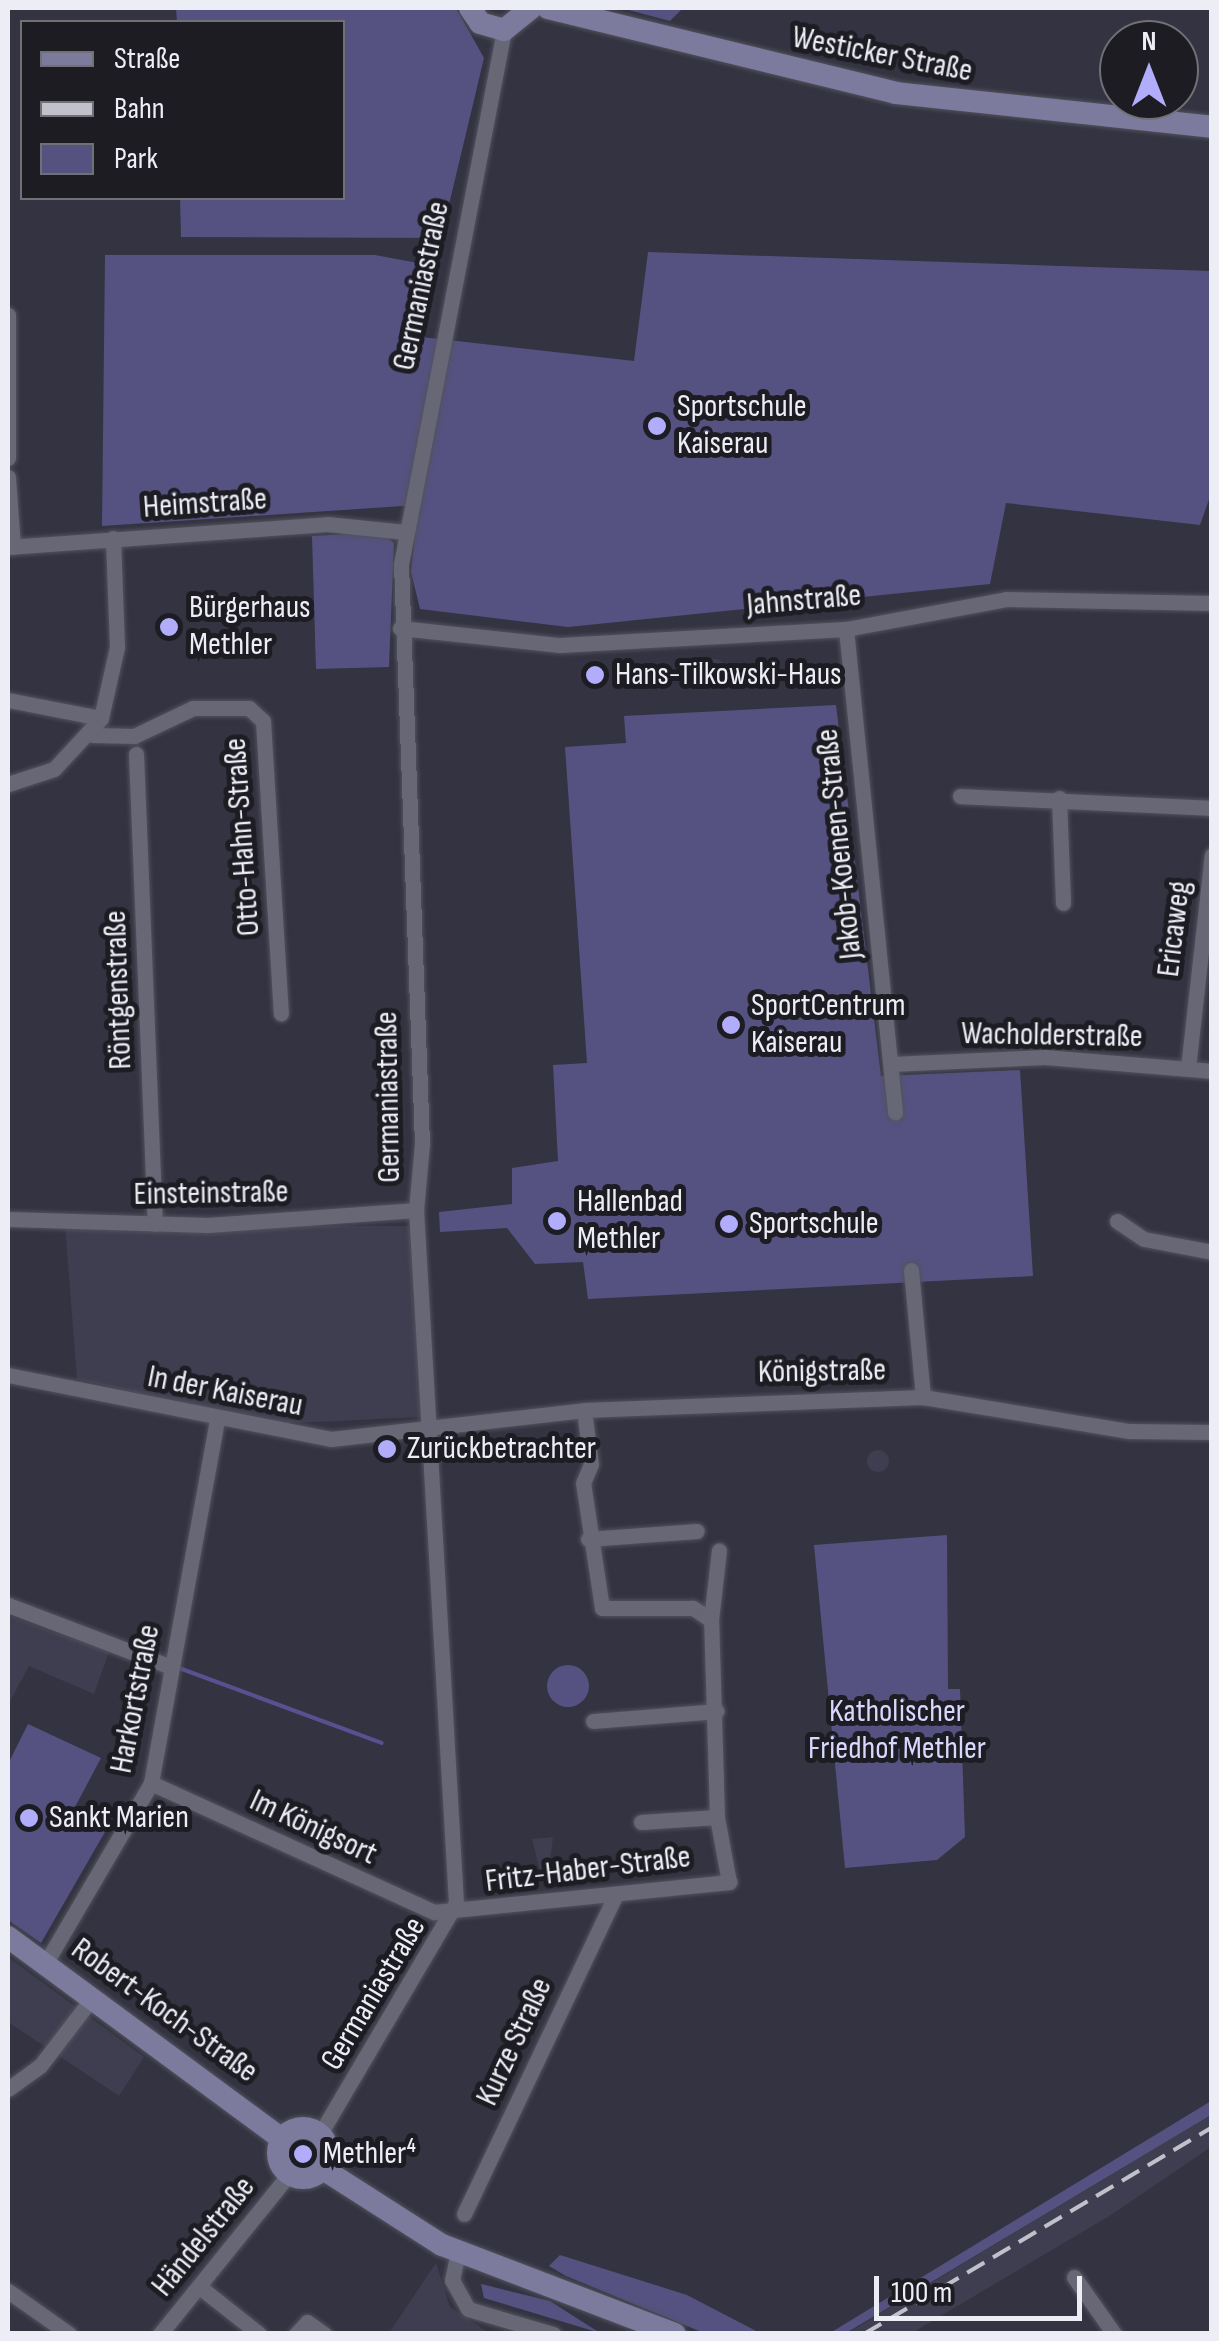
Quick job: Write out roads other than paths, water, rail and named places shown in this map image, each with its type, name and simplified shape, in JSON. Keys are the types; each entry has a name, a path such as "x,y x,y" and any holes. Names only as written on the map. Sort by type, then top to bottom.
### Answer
{"main road":[{"path":"470,8 480,23 504,30 531,8"},
{"name":"Westicker Straße","path":"548,8 896,93 1212,128"},
{"name":"Robert-Koch-Straße","path":"8,1937 282,2139"},
{"path":"322,2169 320,2134 304,2128 282,2139 279,2162 289,2174 322,2169 458,2252 676,2334"}],"street":[{"name":"Germaniastraße","path":"320,2134 454,1913 432,1425 416,1210 422,1130 400,628 406,532 504,30"},
{"path":"8,314 8,458"},
{"path":"8,477 10,547"},
{"name":"Heimstraße","path":"10,547 328,524 406,532"},
{"path":"8,784 54,769 93,735 101,718 117,647 113,538"},
{"name":"Jahnstraße","path":"400,628 560,645 846,629 1006,599 1212,603"},
{"name":"Jakob-Koenen-Straße","path":"846,629 895,1113"},
{"path":"8,700 101,718"},
{"name":"Otto-Hahn-Straße","path":"93,735 134,736 193,708 249,708 263,721 281,1013"},
{"name":"Röntgenstraße","path":"136,754 155,1224"},
{"path":"960,796 1212,808"},
{"path":"1059,798 1063,903"},
{"name":"Ericaweg","path":"1188,1068 1212,855"},
{"name":"Wacholderstraße","path":"891,1064 1045,1057 1212,1072"},
{"name":"Einsteinstraße","path":"8,1219 155,1224 416,1210"},
{"path":"1117,1221 1144,1239 1212,1252"},
{"path":"911,1270 923,1398"},
{"name":"In der Kaiserau","path":"8,1375 217,1420 331,1439 432,1425"},
{"name":"Königstraße","path":"432,1425 584,1410 923,1398 1130,1431 1212,1432"},
{"path":"584,1410 588,1539 602,1608 693,1608 711,1620"},
{"name":"Harkortstraße","path":"44,1964 151,1783 217,1420"},
{"path":"588,1539 697,1531"},
{"path":"641,1822 717,1817 717,1711 711,1620 718,1550"},
{"path":"8,1604 170,1667"},
{"path":"593,1720 717,1711"},
{"name":"Im Königsort","path":"151,1783 418,1907 454,1913"},
{"name":"Fritz-Haber-Straße","path":"454,1913 729,1882 717,1817"},
{"name":"Kurze Straße","path":"464,2214 616,1894"},
{"path":"8,2089 40,2066 92,1998"},
{"name":"Händelstraße","path":"160,2334 201,2288 289,2174"},
{"path":"458,2252 452,2280 468,2309 553,2334"},
{"path":"1074,2277 1114,2334"},
{"path":"201,2288 259,2334"},
{"path":"8,2291 70,2334"},
{"path":"296,2334 307,2322 324,2334"}],"waterway":[{"path":"179,1668 382,1743"}],"railway":[{"path":"864,2334 1212,2127"}],"place":[{"name":"Sportschule Kaiserau","path":"657,426"},
{"name":"Bürgerhaus Methler","path":"169,627"},
{"name":"Hans-Tilkowski-Haus","path":"595,675"},
{"name":"SportCentrum Kaiserau","path":"731,1025"},
{"name":"Hallenbad Methler","path":"557,1221"},
{"name":"Sportschule","path":"729,1224"},
{"name":"Zurückbetrachter","path":"387,1449"},
{"name":"Sankt Marien","path":"29,1818"},
{"name":"Methler⁴","path":"303,2154"}],"park label":[{"name":"Katholischer Friedhof Methler","path":"897,1732"}]}
